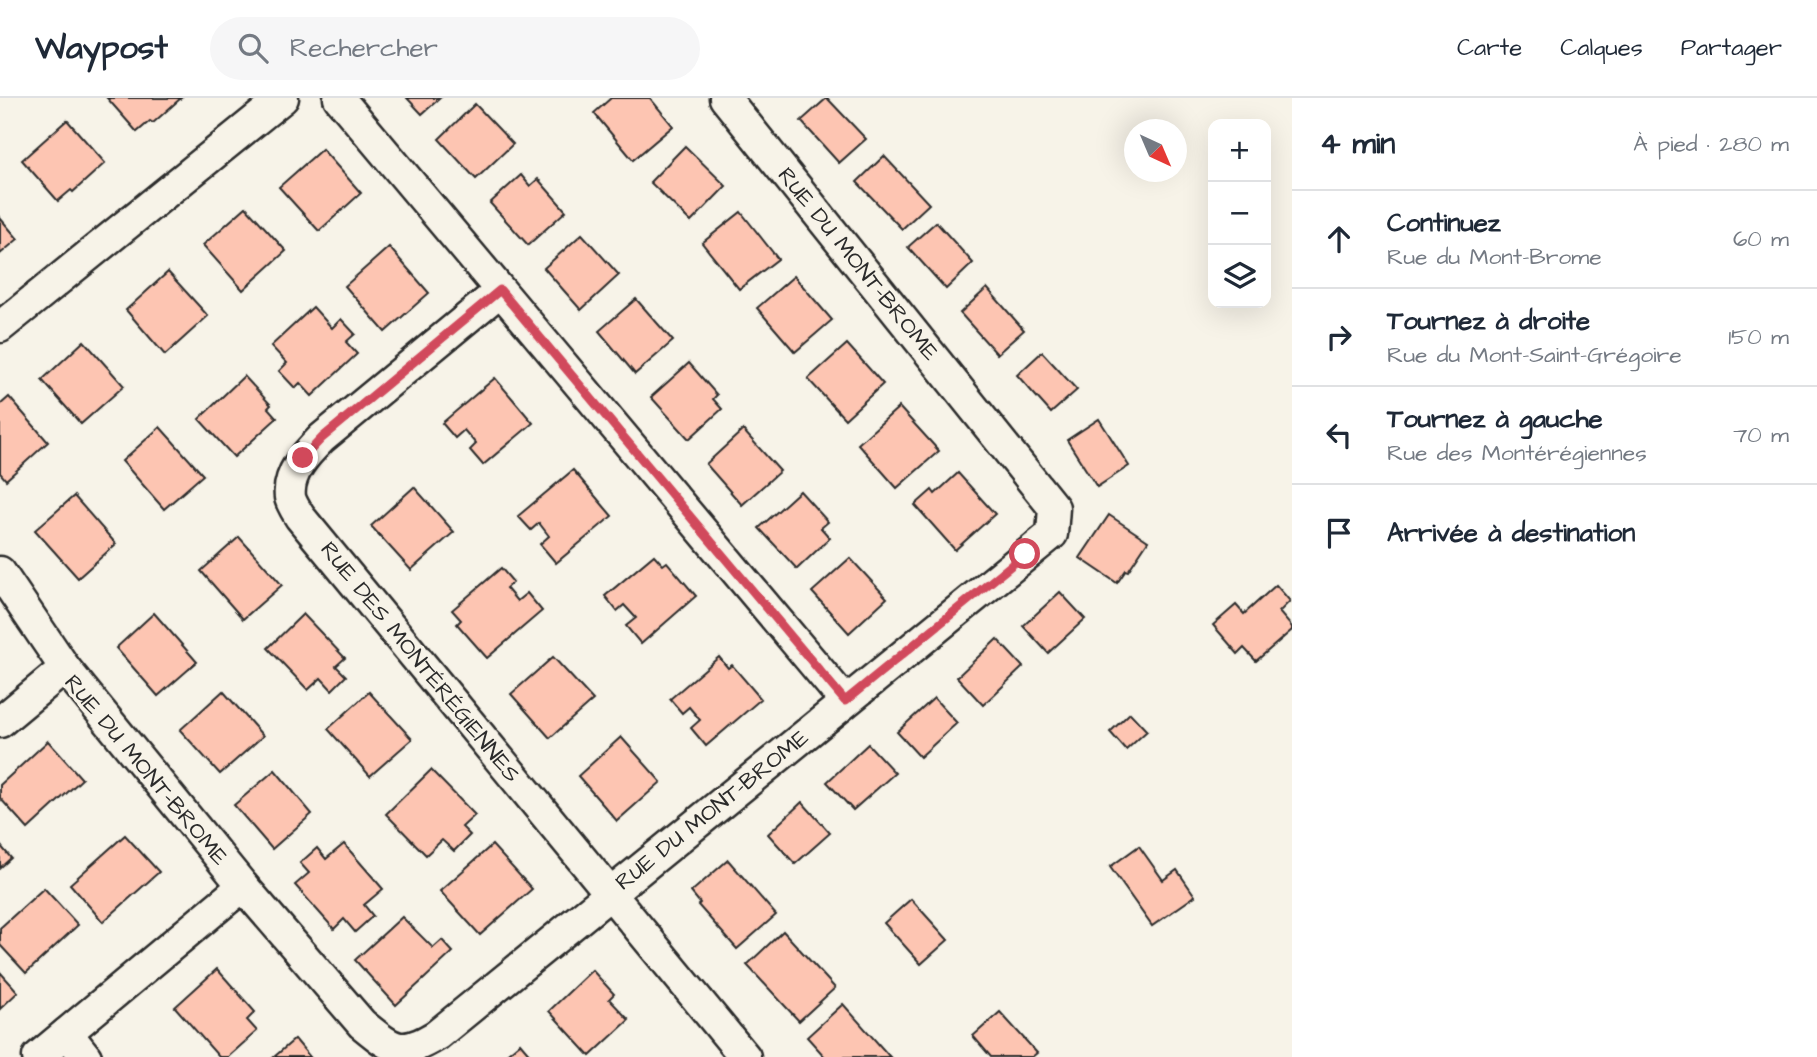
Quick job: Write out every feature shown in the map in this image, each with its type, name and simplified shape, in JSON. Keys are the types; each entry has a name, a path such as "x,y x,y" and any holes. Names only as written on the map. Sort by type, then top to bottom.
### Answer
{"street":[{"path":"0,327 283,98"},
{"path":"339,98 845,701"},
{"name":"RUE DU MONT-BROME","path":"0,723 65,668 243,886 362,1024 384,1042 403,1051 419,1047 437,1035 1052,534 1054,508 725,98"},
{"name":"RUE DES MONTÉRÉGIENNES","path":"500,290 322,438 303,458 293,478 290,498 300,517 745,1057"},
{"path":"0,572 65,668"},
{"path":"38,1057 243,886"},
{"path":"67,1033 86,1057"}],"building":[{"path":"107,98 181,98 153,123 150,121 137,132"},
{"path":"407,98 440,98 422,114"},
{"path":"611,98 650,98 673,126 633,160 594,113"},
{"path":"827,98 866,139 839,163 801,121"},
{"path":"475,104 513,144 476,179 439,139"},
{"path":"67,120 105,163 73,192 71,190 58,201 22,160"},
{"path":"685,146 726,186 691,222 650,182"},
{"path":"322,149 361,193 319,231 279,187"},
{"path":"884,156 929,204 902,229 857,182"},
{"path":"521,175 530,186 538,179 566,211 528,245 490,203"},
{"path":"246,207 286,251 243,290 203,245"},
{"path":"741,212 778,259 739,289 702,243"},
{"path":"0,218 18,239 0,254"},
{"path":"936,222 973,263 946,289 908,247"},
{"path":"582,234 619,275 581,310 544,268"},
{"path":"389,247 429,293 385,332 345,286"},
{"path":"168,272 208,316 165,355 126,310"},
{"path":"794,276 832,320 795,352 757,308"},
{"path":"987,288 1024,330 997,354 960,313"},
{"path":"636,299 673,341 635,374 599,331"},
{"path":"313,307 332,328 341,319 355,334 346,342 357,354 312,396 300,383 295,388 279,371 287,363 271,346"},
{"path":"84,341 124,386 81,424 42,380"},
{"path":"847,344 883,384 845,419 808,379"},
{"path":"1042,352 1077,390 1051,413 1017,375"},
{"path":"689,363 717,395 713,399 722,409 689,439 651,397"},
{"path":"244,376 271,405 268,408 277,418 234,457 199,419"},
{"path":"495,378 533,423 483,465 470,450 476,444 464,430 455,438 442,423"},
{"path":"9,397 48,442 6,480 0,473 0,405"},
{"path":"899,407 939,451 897,488 858,444"},
{"path":"1099,419 1129,466 1097,487 1067,440"},
{"path":"160,427 203,475 164,509 122,461"},
{"path":"743,430 780,471 742,505 706,464"},
{"path":"573,470 612,516 556,563 540,544 549,536 539,523 531,530 518,516"},
{"path":"958,473 995,514 955,550 915,505 932,490 935,494"},
{"path":"414,487 454,532 411,570 371,526"},
{"path":"800,491 828,522 821,528 830,538 797,569 759,528"},
{"path":"74,496 116,544 78,578 35,530"},
{"path":"1109,515 1148,541 1117,583 1080,558"},
{"path":"239,537 282,585 243,619 201,571"},
{"path":"654,555 663,565 667,562 696,596 641,644 626,626 636,618 624,605 617,611 605,596"},
{"path":"850,558 887,598 849,633 812,592"},
{"path":"501,568 513,582 506,588 517,601 527,593 542,611 487,658 457,624 461,620 452,610"},
{"path":"1276,585 1290,601 1279,612 1292,630 1256,661 1244,648 1238,654 1213,625 1236,605 1244,614"},
{"path":"1060,592 1085,619 1048,653 1023,626"},
{"path":"154,613 197,662 158,696 116,648"},
{"path":"303,614 345,658 336,666 346,676 332,690 321,678 308,690 268,648"},
{"path":"997,639 1023,667 983,705 957,677"},
{"path":"553,657 593,700 550,738 511,694"},
{"path":"719,657 728,668 732,665 761,699 706,746 691,728 700,720 689,707 682,713 670,699"},
{"path":"223,691 263,736 220,774 180,730"},
{"path":"369,692 412,739 370,776 328,729"},
{"path":"934,698 957,723 920,757 897,732"},
{"path":"1130,713 1147,731 1126,750 1110,732"},
{"path":"621,737 661,782 617,821 578,776"},
{"path":"48,741 82,779 28,829 0,798 0,785"},
{"path":"868,744 895,773 853,810 827,782"},
{"path":"275,770 312,814 272,849 234,805"},
{"path":"431,770 475,815 462,827 470,835 454,851 442,840 426,855 386,814"},
{"path":"802,802 830,833 795,864 768,834"},
{"path":"125,835 159,872 103,922 70,884"},
{"path":"344,844 383,889 364,905 373,916 355,932 344,919 334,929 295,885 309,873 300,863 317,848 326,859"},
{"path":"0,845 11,858 0,868"},
{"path":"492,845 532,889 480,935 440,891"},
{"path":"1139,846 1163,880 1177,870 1195,896 1152,926 1110,867"},
{"path":"728,860 776,915 737,949 698,905 700,903 691,892"},
{"path":"44,888 78,925 26,973 0,945 0,928"},
{"path":"911,899 948,940 921,964 884,923"},
{"path":"402,917 433,948 442,940 453,952 396,1005 355,960"},
{"path":"783,931 835,988 799,1021 747,965"},
{"path":"217,969 255,1012 247,1020 257,1031 228,1057 219,1057 175,1007"},
{"path":"592,970 614,994 609,999 629,1020 590,1056 549,1011"},
{"path":"0,972 18,992 0,1009"},
{"path":"843,1004 890,1057 825,1057 807,1037"},
{"path":"1000,1012 1037,1053 1032,1057 991,1057 973,1036"},
{"path":"295,1039 310,1057 274,1057"},
{"path":"520,1043 532,1057 503,1057"}],"route":[{"path":"303,458 322,438 500,290 845,701 1025,554"}]}
